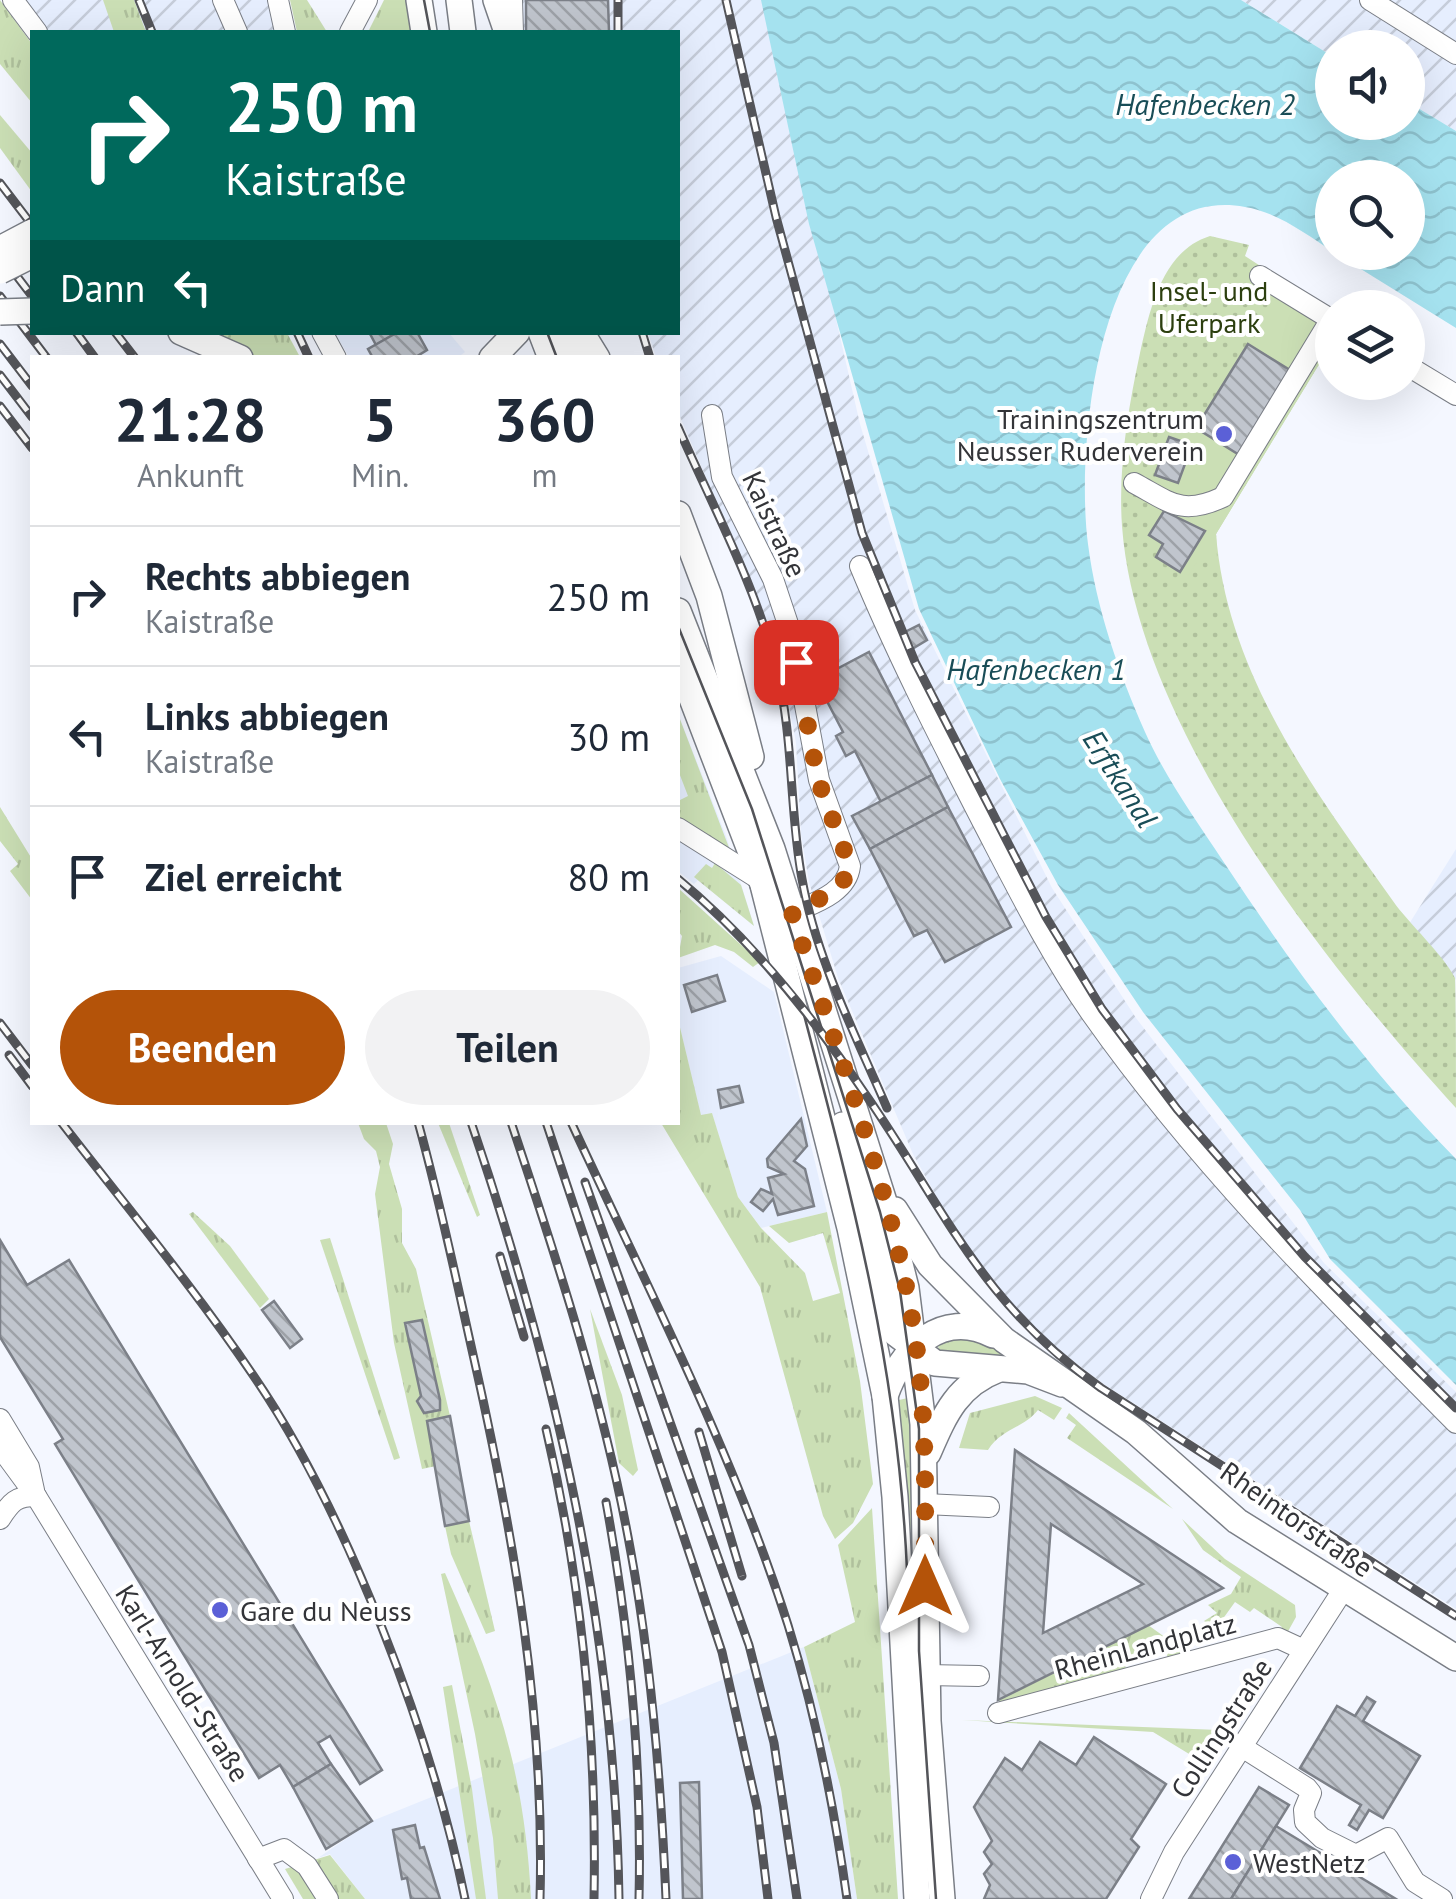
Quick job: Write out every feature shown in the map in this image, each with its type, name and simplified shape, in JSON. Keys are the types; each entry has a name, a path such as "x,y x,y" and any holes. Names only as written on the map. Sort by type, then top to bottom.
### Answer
{"main road":[{"path":"418,0 424,30"},
{"path":"459,0 462,30"},
{"path":"496,0 509,30"},
{"path":"0,248 30,233"},
{"path":"0,272 30,256"},
{"path":"0,312 30,310"},
{"path":"188,335 233,355"},
{"path":"495,355 514,335"},
{"path":"680,520 728,662 772,850"},
{"path":"680,617 772,850 874,1171 906,1288 925,1459 926,1675 942,1899"},
{"path":"680,677 762,881 842,1120 895,1333 915,1349"},
{"path":"762,881 850,1228 884,1396 895,1497 918,1899"},
{"name":"Rheintorstraße","path":"874,1171 930,1265 1004,1340 1136,1432 1237,1521 1456,1658"},
{"name":"Rheintorstraße","path":"1004,1340 980,1328 962,1326 932,1333 915,1349 935,1363 1028,1372 1062,1384"},
{"path":"884,1396 896,1369 915,1349"},
{"path":"925,1459 952,1401 973,1381 999,1369"}],"street":[{"path":"13,0 36,30"},
{"path":"223,0 236,30"},
{"path":"278,0 285,30"},
{"path":"351,30 366,0"},
{"path":"451,0 461,30"},
{"path":"510,30 512,0"},
{"path":"1370,0 1456,54"},
{"path":"1260,276 1315,310"},
{"path":"1134,483 1180,508 1202,506 1223,497 1315,348"},
{"path":"1425,376 1456,395"},
{"name":"Kaistraße","path":"712,415 722,478 773,579 792,636 818,780 850,866 840,888 792,913"},
{"path":"860,566 897,655 950,759 1031,915 1092,1014 1170,1116 1297,1263 1456,1422"},
{"path":"680,830 711,853 762,881"},
{"name":"Karl-Arnold-Straße","path":"0,1419 28,1467 36,1496"},
{"name":"Karl-Arnold-Straße","path":"0,1447 36,1496 282,1899"},
{"path":"0,1518 20,1496 36,1496"},
{"path":"925,1504 989,1507"},
{"name":"Collingstraße","path":"1151,1899 1174,1852 1343,1590"},
{"name":"RheinLandplatz","path":"998,1713 1278,1638 1304,1650"},
{"path":"926,1675 979,1676"},
{"path":"1242,1747 1306,1788 1311,1794 1304,1810 1305,1822 1322,1838 1356,1855 1388,1838 1415,1882 1442,1899"},
{"path":"258,1859 284,1849 298,1856 328,1899"}],"shaded area":[{"path":"23,0 268,0 276,30 46,30"},
{"path":"508,0 763,0 860,424 915,610 1052,888 1136,1018 1324,1263 1456,1392 1456,1609 1105,1385 1049,1343 1002,1294 959,1237 913,1154 838,978 809,882 801,834 796,743 782,670 757,597 680,417 680,355 655,355 649,335 680,335 680,30 509,30"},
{"path":"1241,0 1456,0 1456,131 1425,112 1425,30 1315,30 1315,46"},
{"path":"336,335 451,335 465,352 461,355 348,355"},
{"path":"680,719 726,836 754,926 698,880 694,884 680,873"},
{"path":"1456,849 1456,980 1409,924"},
{"path":"721,956 774,992 827,1212 761,1228 738,1197 712,1114 701,1116 680,1027 680,967"},
{"path":"804,1647 841,1789 857,1899 365,1899 330,1854 318,1858 372,1821"}],"green space":[{"path":"0,0 30,41 30,101 0,64"},
{"path":"103,0 134,0 145,30 113,30"},
{"path":"290,0 307,0 326,30 297,30"},
{"path":"384,0 408,0 414,30 369,30"},
{"path":"0,115 30,151 30,189 0,148"},
{"name":"Insel- und Uferpark","path":"1210,236 1249,245 1245,256 1315,301 1315,371 1216,534 1224,585 1237,635 1256,682 1305,773 1393,901 1455,978 1456,1108 1350,984 1245,838 1199,760 1162,682 1135,603 1122,526 1125,439 1154,301 1169,268 1194,244"},
{"name":"Trainingszentrum Neusser Ruderverein","path":"1270,289 1315,318 1315,371 1216,534 1217,558 1197,562 1188,576 1156,557 1163,544 1149,535 1155,475 1172,430 1196,428 1271,306 1263,300"},
{"path":"193,335 288,335 299,355 207,355"},
{"path":"680,719 733,858 680,820 680,800 688,796 680,775"},
{"path":"0,807 30,856 30,897 10,871 18,864 0,841"},
{"path":"715,863 741,885 754,926 694,877 706,864 712,868"},
{"path":"680,890 760,962 753,967 734,952 715,945 680,957"},
{"path":"680,1027 701,1115 712,1113 738,1197 761,1228 805,1273 813,1301 840,1293 823,1233 789,1243 769,1226 827,1212 860,1381 873,1484 853,1523 835,1539 823,1516 760,1287 662,1125 680,1125"},
{"path":"359,1125 387,1125 393,1144 389,1164 402,1209 402,1243 416,1269 450,1416 427,1421 436,1466 422,1469 394,1343 375,1194 380,1167 376,1151 364,1139"},
{"path":"439,1125 450,1125 480,1215 477,1217"},
{"path":"193,1212 230,1246 269,1299 260,1308 189,1214"},
{"path":"330,1238 400,1458 394,1460 320,1240"},
{"path":"590,1309 622,1395 638,1470 633,1476 619,1463"},
{"path":"957,1338 977,1338 1011,1359 939,1357 938,1344"},
{"path":"1035,1396 1062,1408 1054,1420 1038,1410 999,1437 988,1450 959,1448 970,1413"},
{"path":"912,1397 915,1529 909,1531 899,1400"},
{"path":"1069,1413 1173,1509 1067,1438 1076,1425 1066,1418"},
{"path":"872,1508 898,1899 857,1899 841,1789 804,1647 855,1622 838,1545"},
{"path":"1182,1519 1225,1559 1295,1605 1296,1617 1286,1635 1280,1631 1282,1627 1254,1608 1250,1612 1235,1602 1217,1627 1232,1639 1204,1621 1217,1613 1208,1605 1231,1594 1241,1577 1203,1550"},
{"path":"469,1521 495,1631 486,1634 451,1554 445,1526"},
{"path":"445,1573 479,1654 505,1732 522,1811 531,1899 498,1899 493,1838 441,1574"},
{"path":"1148,1625 1190,1655 1169,1661 1165,1650 1124,1661 1127,1673 1006,1707 998,1700"},
{"path":"452,1685 472,1789 486,1899 476,1899 443,1687"},
{"path":"962,1720 1219,1730 1199,1760 1153,1732"},
{"path":"330,1855 365,1899 303,1899 285,1869"}],"water":[{"path":"761,0 1241,0 1315,46 1315,140 1425,140 1425,112 1456,131 1456,328 1425,309 1425,290 1395,290 1362,270 1425,270 1425,160 1315,160 1315,240 1291,224 1257,210 1196,210 1157,234 1127,276 1106,329 1093,387 1085,500 1088,544 1103,616 1126,687 1162,765 1304,978 1392,1089 1456,1159 1456,1385 1330,1259 1300,1210 1143,1012 1058,885 1000,779 919,609 809,224"}],"building":[{"path":"526,0 608,0 609,30 526,30"},
{"path":"371,335 393,335 376,345"},
{"path":"393,335 419,335 427,350 419,355 371,355 368,349"},
{"path":"1248,344 1293,372 1241,456 1196,428"},
{"path":"1169,437 1192,445 1178,483 1155,475"},
{"path":"1164,511 1205,531 1180,572 1156,557 1163,544 1149,535"},
{"path":"919,625 927,640 912,649 903,633"},
{"path":"869,652 932,775 881,802 855,751 846,756 836,736 843,732 816,680"},
{"path":"932,775 948,807 870,849 852,816"},
{"path":"948,807 1011,927 945,962 927,930 914,936 870,849"},
{"path":"717,975 725,1001 692,1012 684,985"},
{"path":"739,1086 743,1102 721,1108 718,1090"},
{"path":"801,1119 807,1146 794,1161 805,1169 814,1206 778,1215 773,1199 763,1211 751,1202 761,1189 772,1194 768,1178 784,1174 768,1167 767,1159"},
{"name":"Gare du Neuss","path":"0,1240 27,1285 69,1260 382,1770 360,1784 330,1736 318,1743 331,1764 293,1787 280,1765 259,1778 55,1444 63,1439 0,1337"},
{"path":"274,1301 302,1339 290,1348 262,1310"},
{"path":"422,1320 440,1400 440,1410 424,1413 417,1401 421,1396 405,1323"},
{"path":"450,1416 469,1521 445,1526 427,1421"},
{"path":"1015,1450 1223,1588 998,1700","holes":["1051,1524 1143,1584 1043,1633"]},
{"path":"1367,1697 1375,1702 1363,1721 1420,1756 1383,1818 1369,1810 1357,1830 1349,1825 1361,1805 1300,1768 1337,1706 1355,1716"},
{"path":"1094,1737 1166,1784 1131,1839 1139,1847 1106,1899 984,1899 990,1885 984,1874 992,1864 984,1852 992,1841 974,1807 1005,1758 1022,1770 1040,1742 1076,1765"},
{"path":"331,1764 372,1821 326,1849 293,1787"},
{"path":"699,1782 702,1899 683,1899 680,1783"},
{"name":"WestNetz","path":"1259,1787 1289,1805 1231,1899 1189,1899"},
{"path":"415,1825 440,1899 411,1899 407,1878 402,1879 393,1830"},
{"path":"1276,1826 1396,1899 1231,1899"}],"tram line":[{"path":"424,0 430,30"},
{"path":"548,335 556,355"},
{"path":"680,631 752,809 880,1212 900,1291 919,1429 919,1651 936,1899"},
{"path":"803,1011 856,1220 884,1356 907,1570"}],"railway":[{"path":"139,0 151,30"},
{"path":"618,0 618,30"},
{"path":"726,0 776,217 862,533 915,662 1046,917 1102,1009 1177,1109 1305,1257 1456,1408"},
{"path":"0,183 30,222"},
{"path":"0,254 30,293"},
{"path":"0,296 45,355"},
{"path":"78,335 93,355"},
{"path":"117,335 133,355"},
{"path":"298,335 308,355"},
{"path":"643,335 649,355"},
{"path":"0,344 30,383"},
{"path":"0,375 30,414"},
{"path":"0,406 30,445"},
{"path":"680,431 745,575 767,636 782,693 798,853 808,909 838,996 887,1108"},
{"path":"680,881 756,954 804,1010 868,1098 969,1254 1025,1323 1101,1388 1456,1616"},
{"path":"0,1023 30,1062"},
{"path":"9,1055 30,1083"},
{"path":"63,1125 253,1375 321,1492 353,1558 408,1698 431,1768 465,1899"},
{"path":"419,1125 474,1359 514,1560 532,1694 540,1899"},
{"path":"472,1125 530,1312 576,1505 606,1700 619,1899"},
{"path":"512,1125 579,1335 620,1498 650,1682 666,1899"},
{"path":"547,1125 722,1652 757,1807 768,1899"},
{"path":"572,1125 687,1370 766,1560 816,1727 847,1899"},
{"path":"585,1182 749,1645 774,1743 797,1899"},
{"path":"500,1256 524,1337"},
{"path":"546,1429 569,1545 585,1662 593,1781 594,1899"},
{"path":"699,1432 742,1576"},
{"path":"606,1502 633,1700 639,1899"}],"place":[{"name":"Trainingszentrum Neusser Ruderverein","path":"1224,434"},
{"name":"Gare du Neuss","path":"220,1610"},
{"name":"WestNetz","path":"1233,1862"}],"route":[{"path":"796,662 818,780 850,866 849,877 840,888 792,913 886,1208 906,1288 923,1424 925,1586"}],"water label":[{"name":"Hafenbecken 2","path":"1205,103"},
{"name":"Hafenbecken 1","path":"1036,668"},
{"name":"Erftkanal","path":"1121,778"}]}
